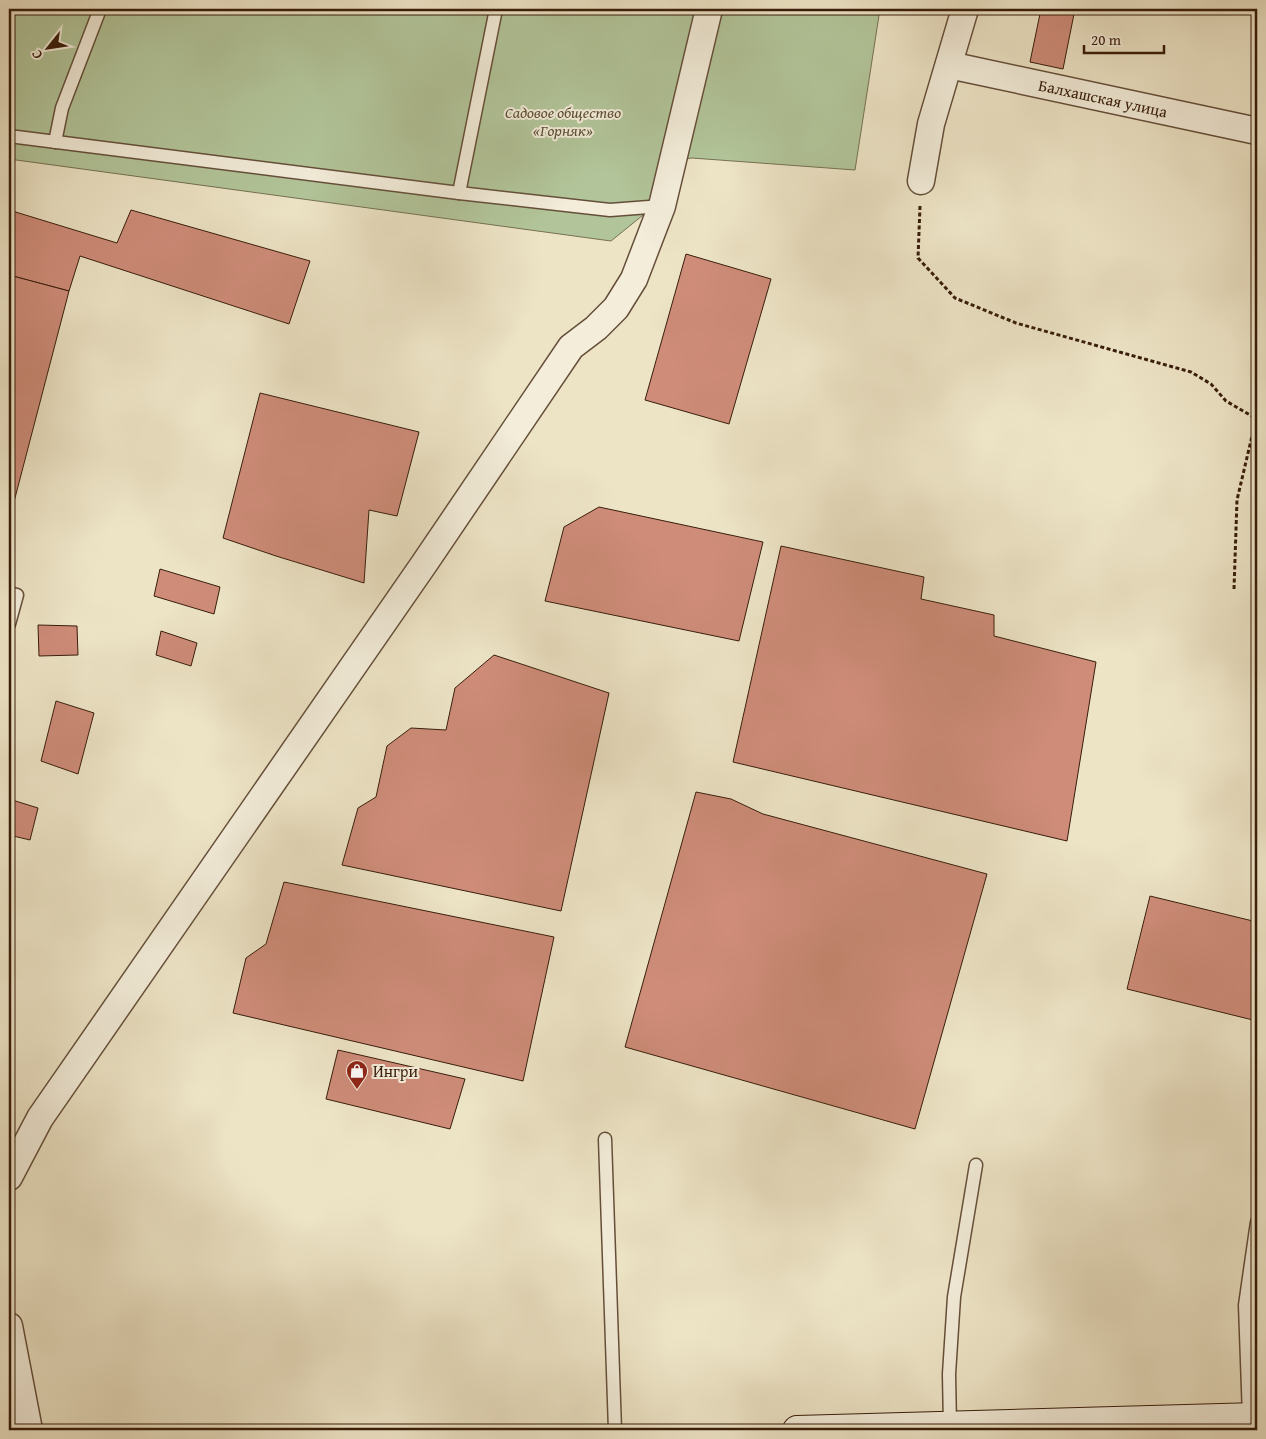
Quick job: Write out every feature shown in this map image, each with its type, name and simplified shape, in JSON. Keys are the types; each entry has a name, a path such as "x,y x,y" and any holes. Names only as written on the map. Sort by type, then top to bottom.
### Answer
{"street":[{"path":"9,1177 40,1118 424,564 571,347 596,328 616,308 634,279 662,206 709,9"},
{"path":"921,181 930,124 965,9"},
{"name":"Балхашская улица","path":"949,65 1257,131"},
{"path":"9,1326 29,1430"},
{"path":"796,1430 1253,1417"}],"lane":[{"path":"55,142 62,108 100,9"},
{"path":"459,193 496,9"},
{"path":"9,136 459,193 610,210 662,206"},
{"path":"9,593 17,595 9,624"},
{"path":"605,1139 616,1430"},
{"path":"950,1426 949,1374 954,1297 976,1165"},
{"path":"1253,1417 1245,1305 1257,1222"}],"path":[{"path":"921,181 918,258 955,298 1016,323 1191,372 1211,384 1226,401 1257,419 1237,500 1234,589"}],"green space":[{"name":"Садовое общество «Горняк»","path":"9,9 880,9 855,170 692,158 670,161 653,207 611,241 9,159"}],"building":[{"path":"1041,9 1075,9 1063,69 1030,62"},
{"path":"9,210 117,243 131,210 310,261 289,324 80,256 69,291 9,275"},
{"path":"686,254 771,279 729,424 645,400"},
{"path":"9,275 69,291 9,521"},
{"path":"260,393 419,432 397,516 369,510 364,583 223,538"},
{"path":"599,507 763,542 739,641 545,601 564,527"},
{"path":"781,546 924,577 921,599 994,615 994,636 1096,662 1067,841 733,762"},
{"path":"160,569 220,587 214,614 154,596"},
{"path":"38,625 77,626 78,655 39,656"},
{"path":"161,631 197,643 191,666 156,655"},
{"path":"494,655 609,693 561,911 342,865 358,808 376,797 387,746 411,728 446,730 455,688"},
{"path":"56,701 94,713 78,774 41,761"},
{"path":"696,792 731,799 763,814 987,874 915,1129 625,1047"},
{"path":"9,799 38,808 30,840 9,835"},
{"path":"284,882 554,937 523,1081 233,1013 246,958 266,944"},
{"path":"1150,896 1257,922 1257,1021 1127,989"},
{"path":"338,1050 465,1079 450,1129 326,1099"}],"place":[{"name":"Ингри","path":"357,1090"}]}
